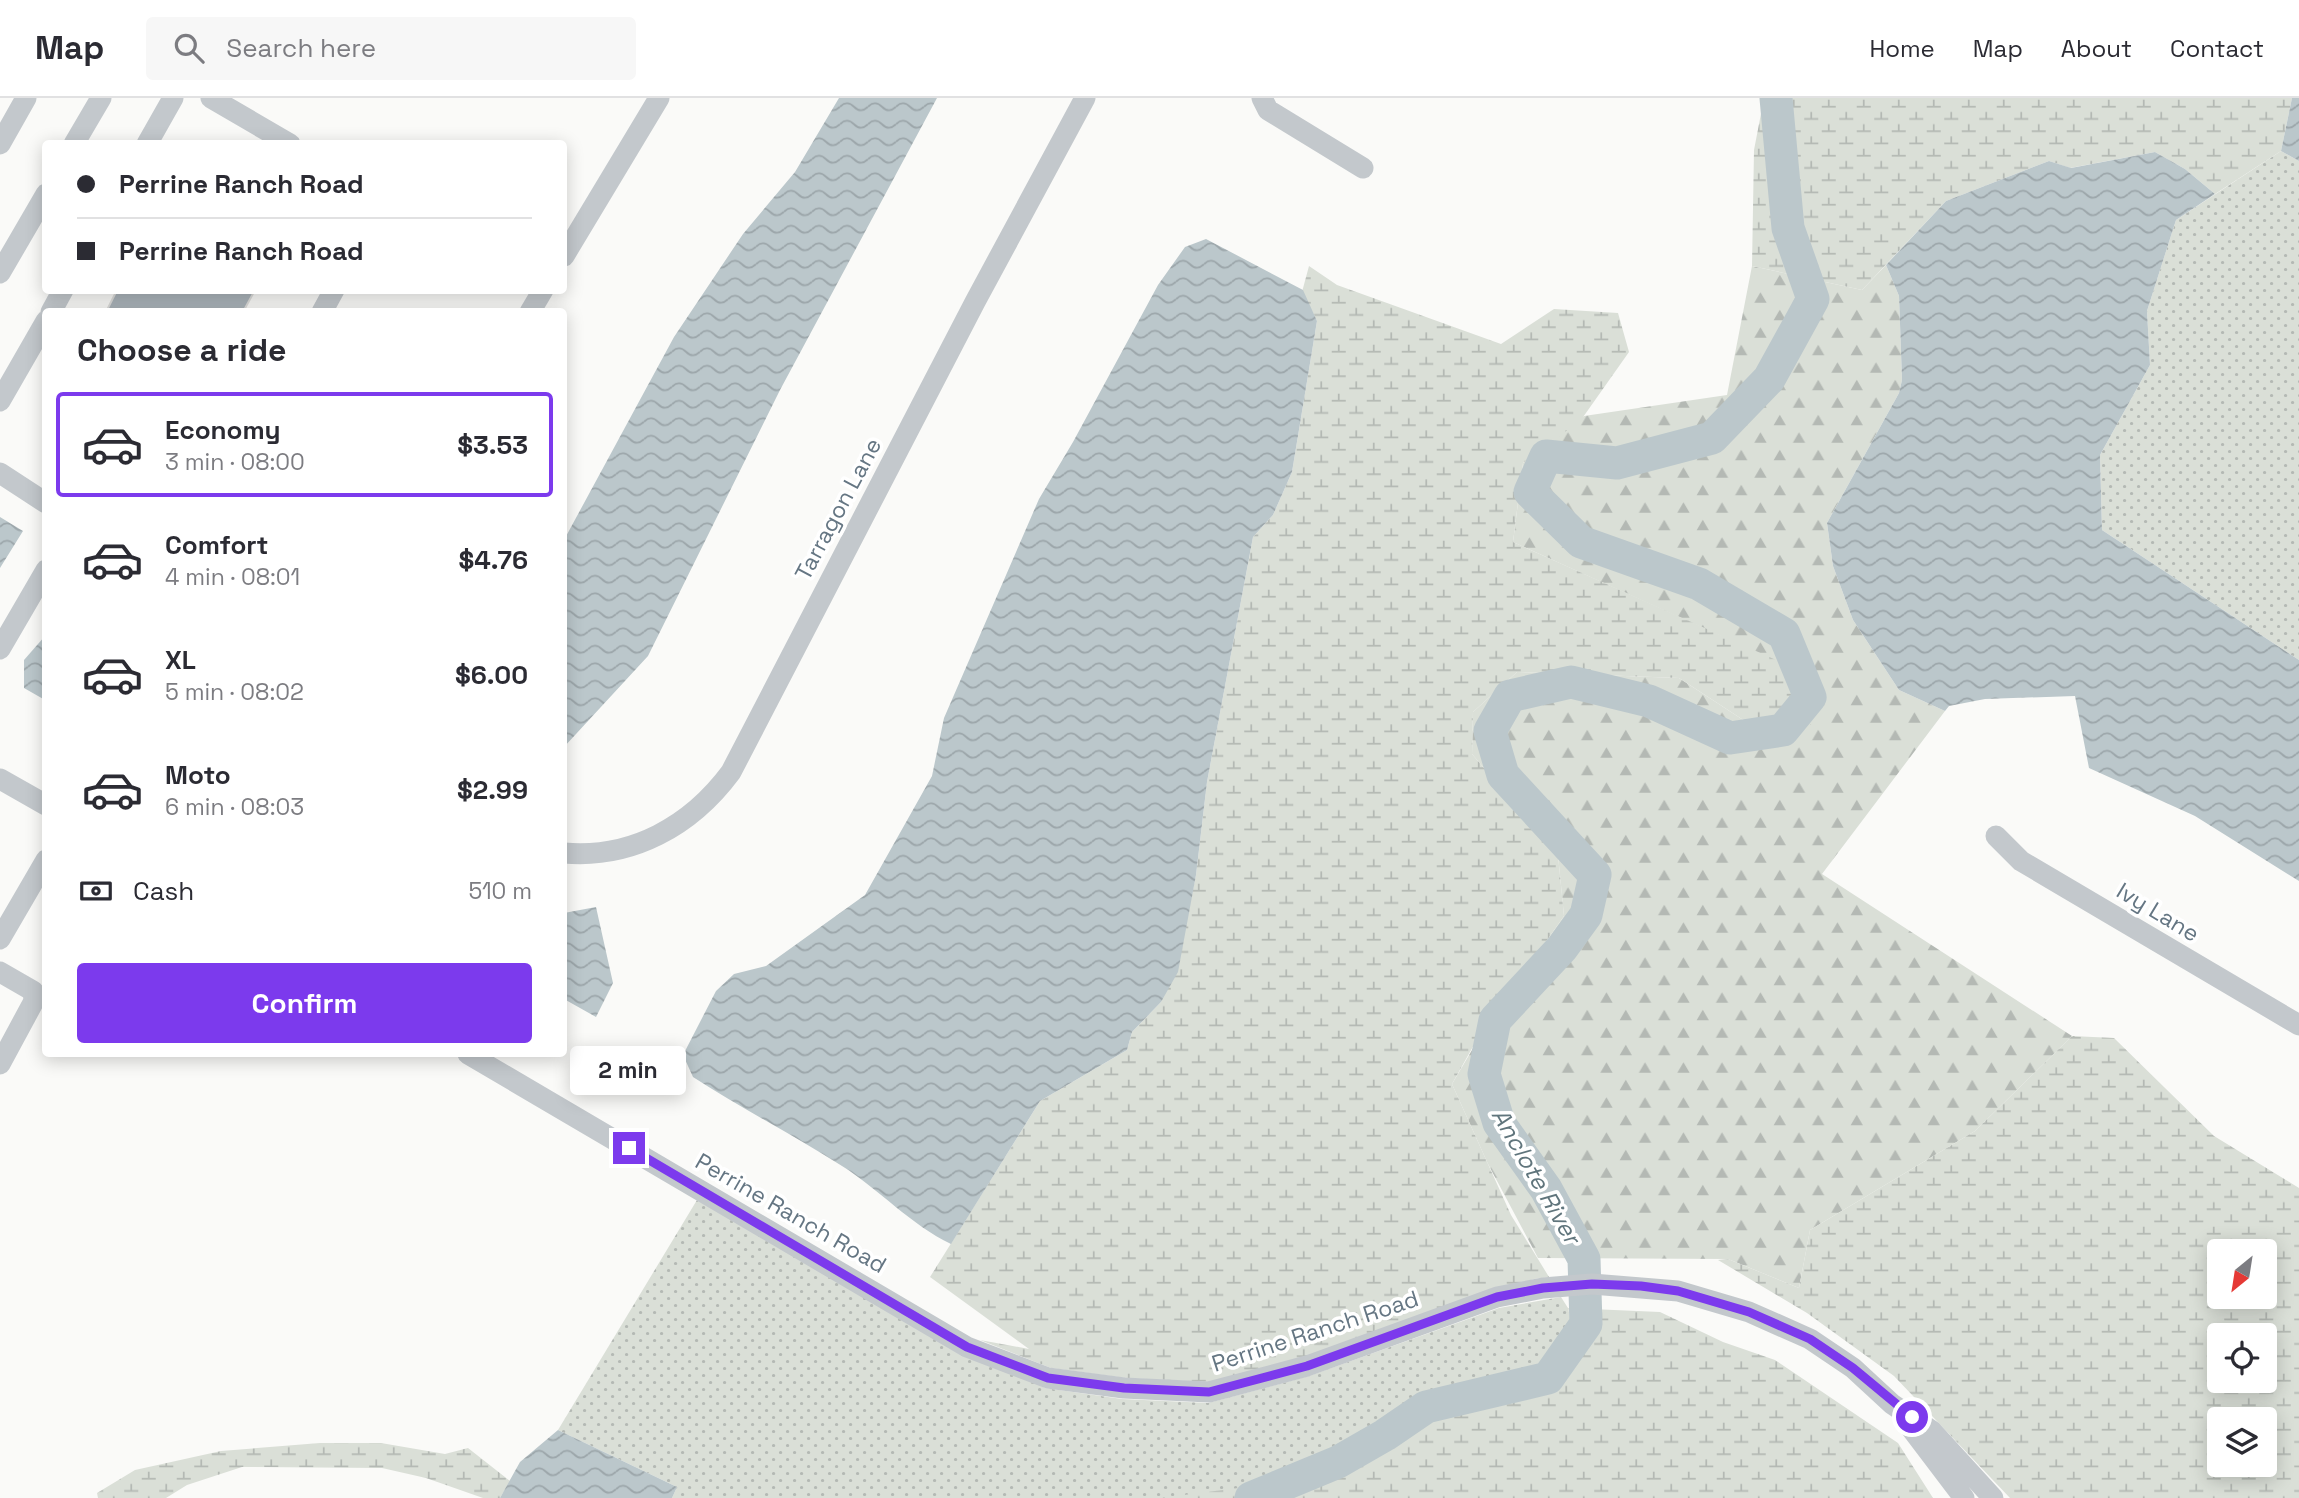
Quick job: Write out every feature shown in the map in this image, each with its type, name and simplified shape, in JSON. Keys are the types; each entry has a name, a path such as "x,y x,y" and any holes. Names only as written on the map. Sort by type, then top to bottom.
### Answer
{"street":[{"path":"0,144 26,98"},
{"path":"76,140 100,98"},
{"path":"149,140 173,98"},
{"path":"211,98 283,140"},
{"path":"567,251 659,98"},
{"name":"Tarragon Lane","path":"567,853 610,851 658,836 707,802 731,772 975,302 1085,98"},
{"path":"1262,98 1268,110 1363,168"},
{"path":"0,273 42,201"},
{"path":"0,401 42,328"},
{"path":"0,473 42,500"},
{"path":"0,649 42,577"},
{"path":"0,779 42,803"},
{"name":"Ivy Lane","path":"1996,836 2021,861 2299,1025"},
{"path":"0,939 42,867"},
{"path":"0,972 33,991 34,1002 0,1064"},
{"name":"Perrine Ranch Road","path":"473,1057 967,1347 1048,1378 1124,1388 1209,1392 1307,1366 1497,1297 1543,1288 1592,1284 1641,1286 1678,1291 1749,1312 1810,1339 1853,1368 1892,1404 1932,1431 1993,1498"},
{"name":"Perrine Ranch Road","path":"1892,1404 1964,1498"}],"green space":[{"path":"1764,98 2292,98 2281,151 2215,194 2185,169 2155,152 2070,168 2049,161 1946,201 1862,290 1752,266 1754,150"},
{"path":"2281,151 2299,161 2299,660 2102,530 2100,455 2150,365 2147,311 2176,220"},
{"path":"1886,265 1899,296 1902,380 1899,393 1827,523 1833,566 1853,620 1899,690 1945,711 1822,874 2072,1036 1975,1131 1810,1230 1799,1288 1728,1259 1538,1258 1488,1164 1452,1084 1482,1033 1564,916 1558,855 1472,754 1473,712 1517,672 1679,678 1783,746 1774,660 1513,542 1523,463 1584,416 1727,395 1752,266 1862,290"},
{"path":"1309,266 1337,285 1501,344 1554,309 1618,313 1629,352 1581,420 1523,463 1513,542 1803,672 1823,715 1783,746 1679,678 1517,672 1473,712 1472,754 1558,855 1564,916 1475,1043 1452,1084 1511,1215 1549,1277 1534,1279 1305,1357 1209,1382 1126,1378 1051,1368 980,1340 1029,1349 930,1277 1040,1101 1127,1050 1132,1032 1161,1002 1186,923 1196,875 1207,782 1253,537 1273,515 1292,472 1317,321 1302,292"},
{"path":"2072,1036 2114,1038 2214,1136 2299,1188 2299,1498 2010,1498 1894,1376 1807,1313 1718,1260 1728,1259 1799,1288 1810,1230 1975,1131"},
{"path":"697,1200 1045,1388 1122,1399 1208,1403 1309,1376 1499,1308 1561,1297 1568,1308 1577,1348 1482,1401 1348,1464 1222,1498 672,1498 677,1487 558,1430"},
{"path":"1568,1308 1660,1312 1723,1342 1775,1360 1898,1443 1933,1498 1160,1498 1277,1483 1482,1401 1577,1348"},
{"path":"320,1443 381,1443 445,1454 468,1448 510,1481 500,1498 483,1498 426,1478 382,1468 242,1467 187,1485 166,1498 98,1498 97,1493 135,1470 221,1451"}],"water":[{"path":"839,98 937,98 780,390 648,656 567,744 567,534 674,337 743,234 795,172"},
{"path":"2292,98 2299,98 2299,161 2281,151"},
{"path":"2155,152 2185,169 2215,194 2176,220 2147,311 2150,365 2100,455 2102,530 2299,660 2299,881 2195,816 2089,768 2075,696 1985,699 1949,706 1945,711 1899,690 1853,620 1833,566 1827,523 1899,393 1902,380 1899,296 1886,265 1946,201 2049,161 2071,168"},
{"path":"1206,239 1303,290 1317,321 1292,472 1273,515 1253,537 1207,782 1196,875 1178,972 1161,1002 1132,1032 1127,1050 1040,1101 951,1244 922,1227 842,1166 693,1077 683,1055 716,991 734,974 766,966 865,895 932,776 944,718 1039,499 1158,285 1185,247"},
{"path":"0,517 23,531 0,568"},
{"path":"42,639 42,698 24,688 24,660"},
{"path":"596,907 613,983 596,1017 567,1001 567,912"},
{"path":"558,1430 677,1487 672,1498 500,1498 520,1462"}],"building":[{"path":"115,294 253,294 245,308 108,308"}],"waterway":[{"name":"Anclote River","path":"1251,1498 1338,1462 1426,1407 1548,1378 1586,1324 1584,1259 1546,1189 1499,1123 1484,1074 1495,1020 1562,948 1586,915 1595,875 1503,775 1490,731 1510,696 1571,682 1649,701 1730,738 1783,730 1810,697 1784,634 1699,584 1581,542 1530,492 1546,456 1617,463 1712,438 1769,379 1813,299 1788,228 1776,98"}],"route":[{"path":"629,1148 967,1347 1048,1378 1124,1388 1209,1392 1307,1366 1497,1297 1543,1288 1592,1284 1641,1286 1678,1291 1749,1312 1810,1339 1853,1368 1892,1404 1912,1417"}]}
